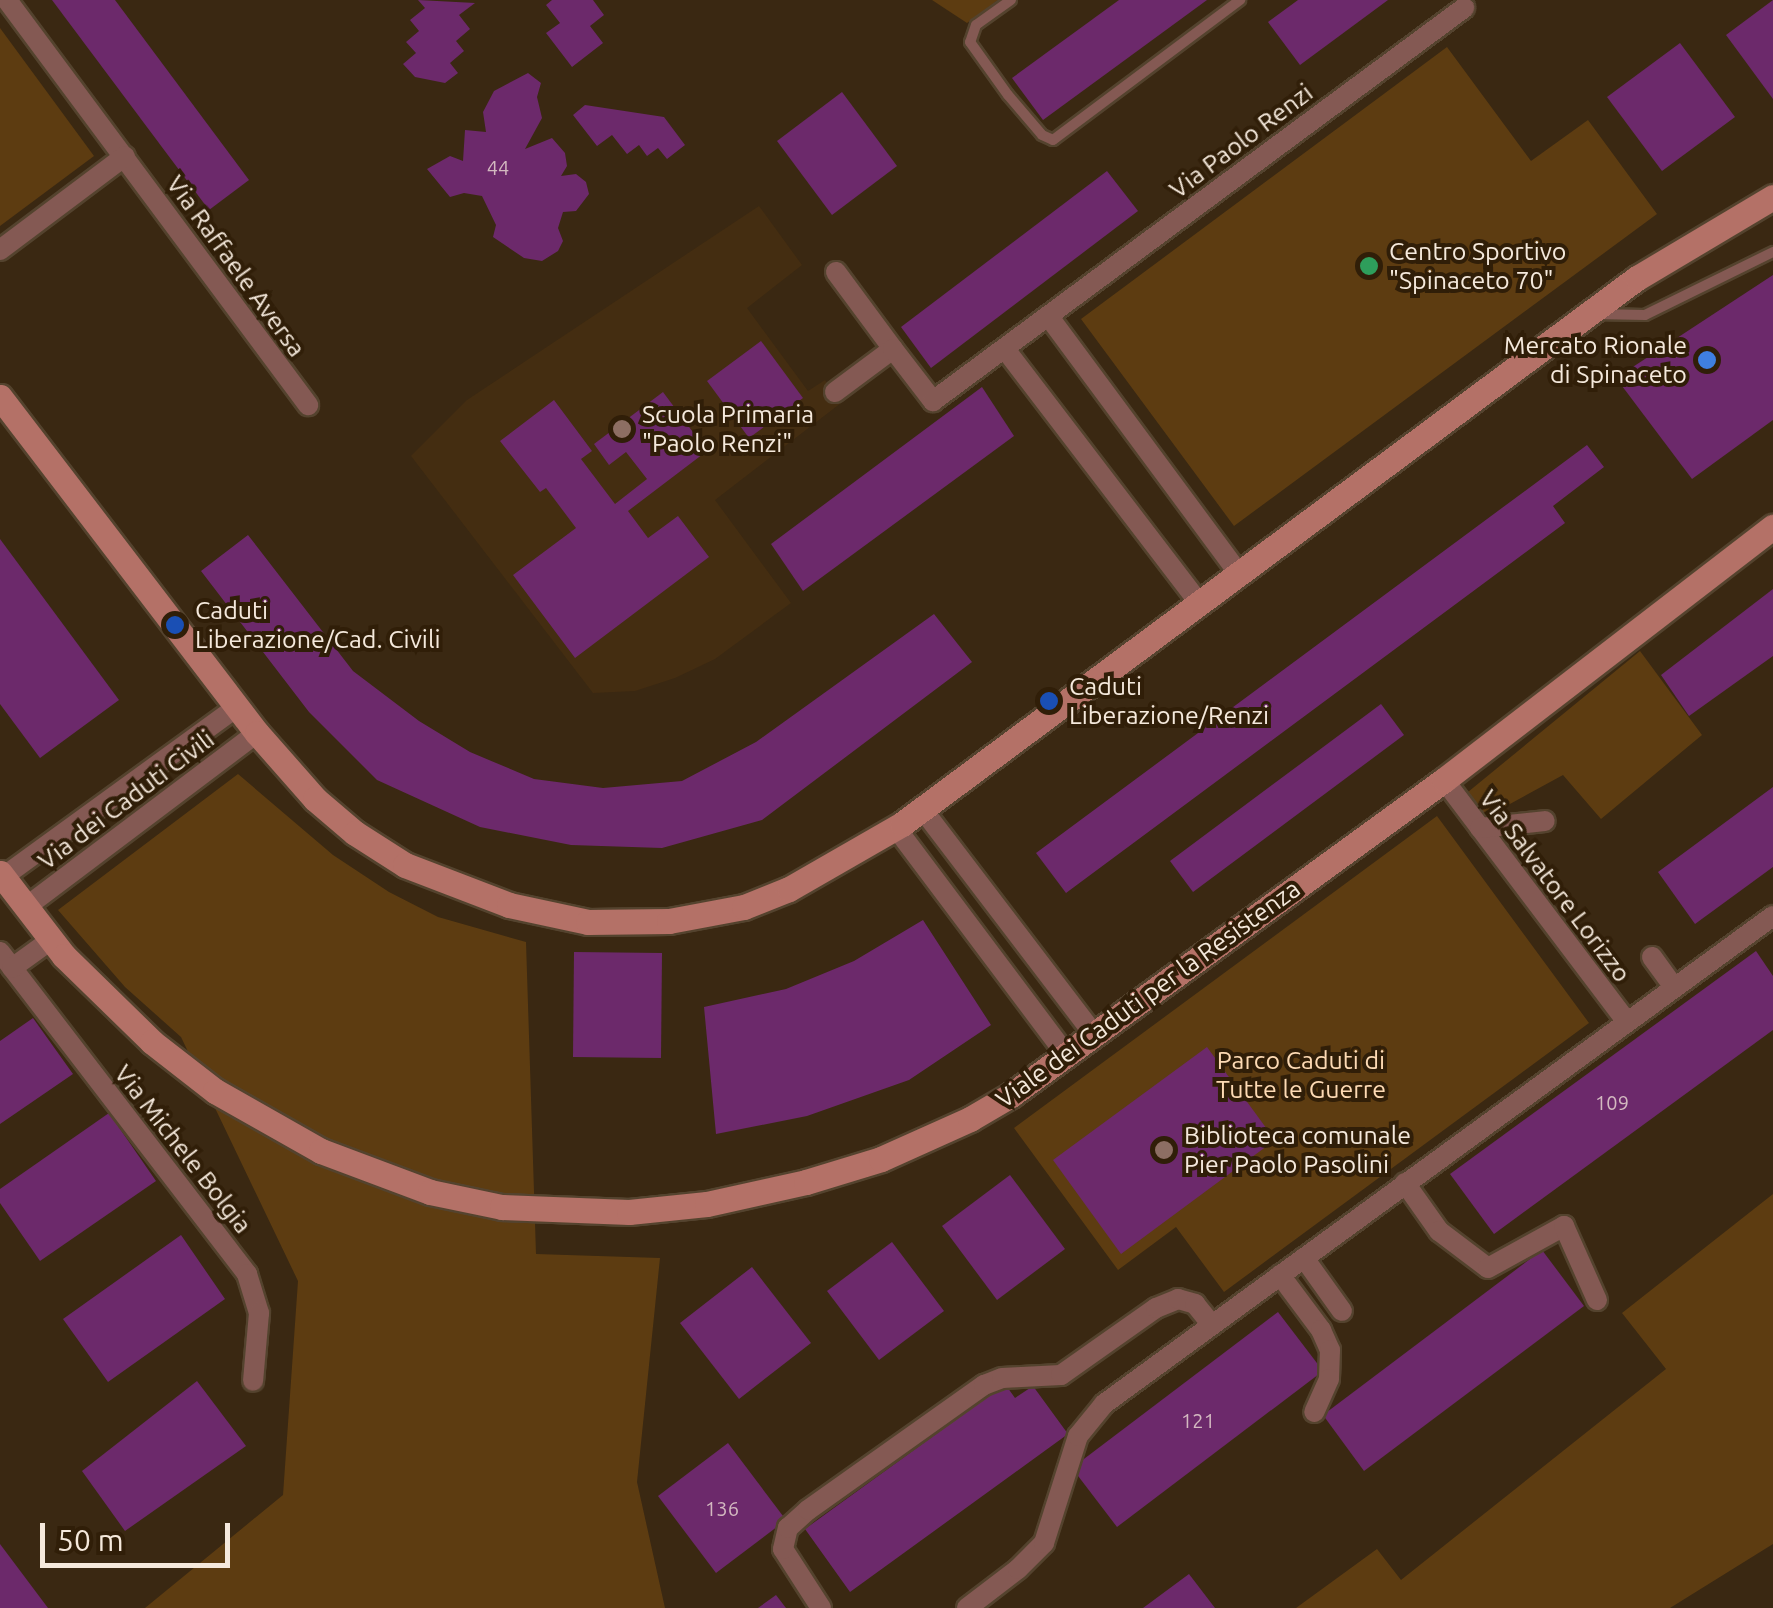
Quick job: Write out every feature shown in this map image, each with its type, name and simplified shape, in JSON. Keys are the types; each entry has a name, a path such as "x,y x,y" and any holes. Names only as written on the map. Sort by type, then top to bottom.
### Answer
{"street":[{"name":"Via Raffaele Aversa","path":"7,0 308,405"},
{"name":"Via Paolo Renzi","path":"836,272 933,401 1464,8"},
{"path":"0,250 124,156"},
{"path":"0,397 236,707 315,799 379,851 464,890 564,919 634,924 744,906 814,876 896,828 1588,313 1658,263 1773,198"},
{"path":"1049,317 1240,575"},
{"path":"835,392 893,349"},
{"path":"1005,350 1200,604"},
{"name":"Viale dei Caduti per la Resistenza","path":"1,875 51,940 152,1042 244,1109 321,1152 402,1183 460,1199 544,1210 670,1209 832,1175 902,1150 970,1119 1095,1036 1444,780 1773,526"},
{"name":"Via dei Caduti Civili","path":"1,875 236,707"},
{"name":"Via dei Caduti Civili","path":"26,907 257,733"},
{"name":"Via Salvatore Lorizzo","path":"1444,780 1626,1021"},
{"path":"922,810 1095,1036"},
{"path":"1480,828 1545,820"},
{"path":"896,828 1067,1056"},
{"name":"Via Salvatore Lorizzo","path":"967,1608 1018,1570 1044,1542 1074,1446 1090,1418 1405,1183 1772,918"},
{"name":"Via Michele Bolgia","path":"51,940 6,960 241,1264 260,1313 253,1381"},
{"path":"1652,957 1674,987"},
{"path":"1405,1183 1439,1231 1488,1268 1564,1226 1597,1300"},
{"path":"1304,1258 1342,1312"},
{"path":"1280,1275 1326,1337 1330,1350 1329,1379 1314,1412"},
{"path":"821,1608 786,1559 783,1542 792,1522 824,1498 984,1385 1002,1378 1060,1375 1169,1301 1190,1300 1212,1325"}],"lane":[{"path":"1011,0 976,26 970,42 1042,136 1052,140 1240,0"},
{"path":"1588,313 1646,315 1773,252"}],"shaded area":[{"name":"Scuola Primaria \"Paolo Renzi\"","path":"759,206 802,265 747,308 808,391 825,380 841,403 715,500 791,603 715,659 675,678 635,691 593,693 411,456 467,400"}],"green space":[{"path":"932,0 998,0 967,23"},
{"path":"0,28 94,156 0,226"},
{"name":"Centro Sportivo \"Spinaceto 70\"","path":"1447,47 1531,161 1588,120 1657,214 1234,526 1081,319"},
{"path":"1640,651 1702,735 1601,819 1563,775 1486,817 1468,792"},
{"path":"238,774 333,855 389,892 438,917 526,942 536,1254 660,1258 637,1482 665,1608 145,1608 283,1495 298,1281 181,1037 125,987 58,910"},
{"name":"Parco Caduti di Tutte le Guerre","path":"1437,816 1589,1023 1224,1292 1176,1227 1118,1270 1014,1128"},
{"path":"1773,1194 1773,1544 1670,1608 1296,1608 1377,1549 1401,1580 1666,1369 1622,1313"}],"building":[{"path":"52,0 115,0 249,180 209,210"},
{"path":"418,0 475,3 459,15 470,29 456,41 464,51 450,63 458,73 445,83 415,77 403,64 416,53 406,42 419,31 410,20 425,8"},
{"path":"552,0 593,0 604,15 590,26 603,43 572,67 546,33 560,23 546,5"},
{"path":"1119,0 1207,0 1043,120 1012,78"},
{"path":"1298,0 1388,0 1300,65 1268,22"},
{"path":"1773,0 1773,99 1726,35"},
{"path":"1680,43 1735,117 1662,171 1607,97"},
{"path":"528,73 541,83 537,97 542,118 525,149 552,138 565,153 567,166 561,176 576,174 586,182 589,194 576,211 563,212 558,228 563,241 558,251 542,261 524,258 493,237 496,225 482,196 464,193 450,197 427,169 450,156 463,161 465,130 486,132 483,112 494,91"},
{"path":"842,92 897,166 832,215 777,141"},
{"path":"585,105 664,117 685,145 667,159 658,148 647,156 639,145 627,154 612,135 597,146 573,115"},
{"path":"1107,171 1138,211 931,368 901,327"},
{"name":"Mercato Rionale di Spinaceto","path":"1773,275 1773,420 1692,479 1616,378"},
{"path":"761,341 803,398 749,438 707,381"},
{"path":"982,387 1014,436 803,591 771,544"},
{"path":"663,392 707,451 628,511 648,538 678,516 709,557 575,658 513,575 576,528 546,488 540,492 500,441 554,400 592,451 581,459 615,504 647,479 626,452 609,465 594,444"},
{"path":"1587,445 1604,467 1553,506 1565,523 1066,893 1036,853"},
{"path":"248,535 353,671 419,721 470,752 534,779 603,788 682,781 756,742 934,614 972,662 762,820 662,848 571,845 480,827 377,780 309,712 201,571"},
{"path":"0,539 119,700 40,758 0,704"},
{"path":"1773,589 1773,656 1689,716 1661,675"},
{"path":"1381,704 1404,735 1193,892 1170,861"},
{"path":"1773,787 1773,867 1695,924 1658,872"},
{"path":"923,920 991,1025 909,1080 807,1116 716,1134 704,1007 786,989 854,961"},
{"path":"1756,951 1773,976 1773,1030 1494,1234 1450,1174"},
{"path":"574,952 662,953 661,1058 573,1057"},
{"path":"33,1018 73,1074 0,1124 0,1041"},
{"name":"Biblioteca comunale Pier Paolo Pasolini","path":"1207,1047 1275,1140 1121,1254 1053,1160"},
{"path":"109,1113 156,1181 40,1261 0,1203 0,1189"},
{"path":"1010,1175 1065,1249 997,1300 942,1226"},
{"path":"181,1235 225,1299 108,1382 63,1319"},
{"path":"892,1242 944,1311 879,1360 827,1291"},
{"path":"1542,1250 1584,1306 1364,1471 1323,1415"},
{"path":"752,1267 811,1343 739,1399 680,1323"},
{"path":"1278,1312 1323,1371 1117,1527 1072,1468"},
{"path":"197,1381 246,1446 125,1531 82,1471"},
{"path":"1005,1384 1015,1398 1033,1386 1068,1434 850,1592 805,1529"},
{"path":"728,1443 786,1520 716,1573 658,1496"},
{"path":"0,1544 48,1608 0,1608"},
{"path":"1189,1574 1215,1608 1143,1608"},
{"path":"776,1595 786,1608 758,1608"}],"place":[{"name":"Centro Sportivo \"Spinaceto 70\"","path":"1369,266"},
{"name":"Mercato Rionale di Spinaceto","path":"1707,360"},
{"name":"Scuola Primaria \"Paolo Renzi\"","path":"622,429"},
{"name":"Caduti Liberazione/Cad. Civili","path":"175,625"},
{"name":"Caduti Liberazione/Renzi","path":"1049,701"},
{"name":"Biblioteca comunale Pier Paolo Pasolini","path":"1164,1150"}]}
